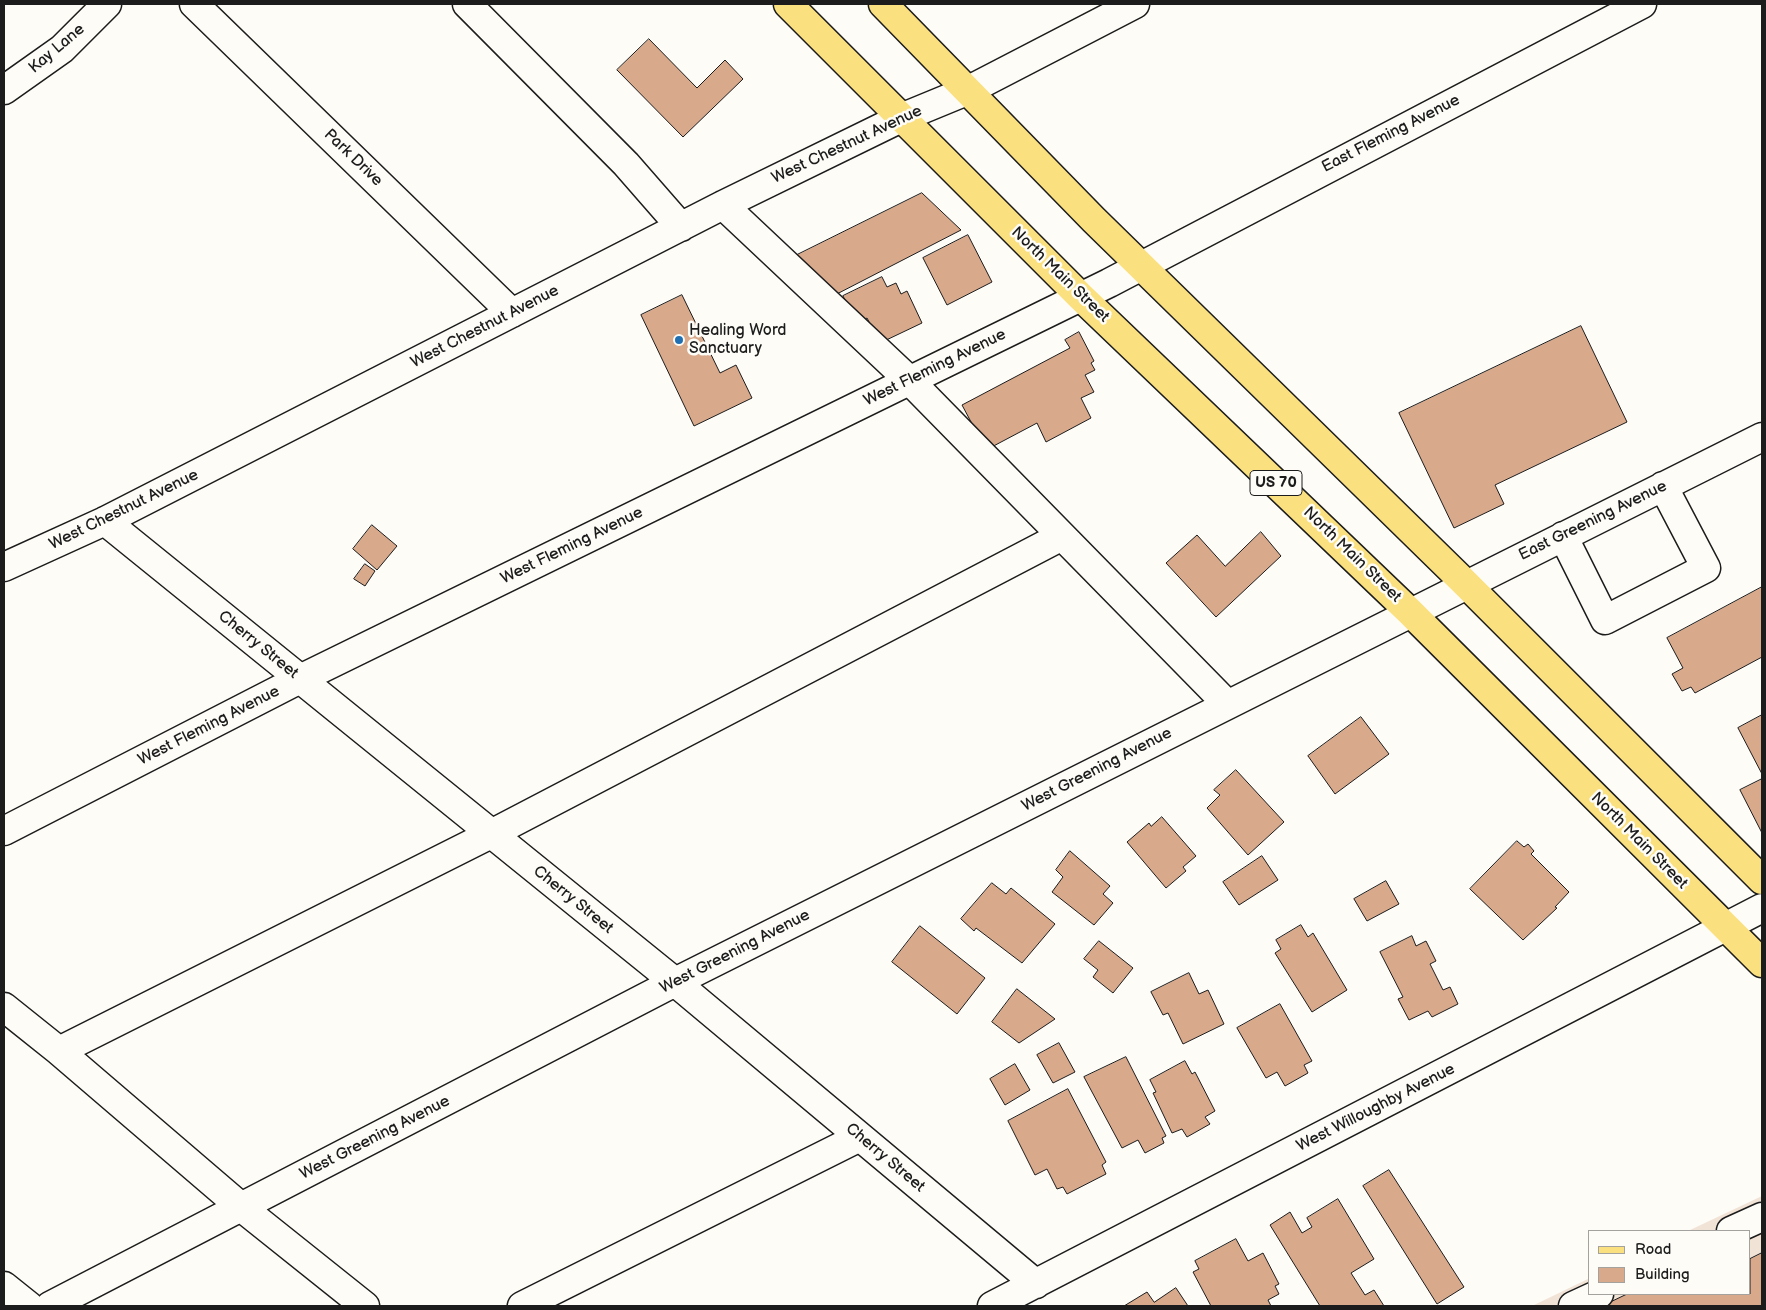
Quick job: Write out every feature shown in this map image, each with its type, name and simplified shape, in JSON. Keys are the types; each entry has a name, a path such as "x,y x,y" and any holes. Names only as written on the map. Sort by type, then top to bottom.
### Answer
{"main road":[{"name":"North Main Street","path":"788,4 1081,297 1417,608 1762,963"},
{"path":"883,4 1094,220 1466,584 1762,880"}],"street":[{"name":"Kay Lane","path":"4,90 62,49 107,4"},
{"name":"Park Drive","path":"194,4 512,313"},
{"path":"467,4 626,164 681,226"},
{"name":"West Chestnut Avenue","path":"4,567 105,521 681,226 901,118 969,90 1135,4"},
{"name":"East Fleming Avenue","path":"1141,264 1642,4"},
{"path":"723,205 910,380 1227,704"},
{"name":"West Fleming Avenue","path":"4,831 300,679 1081,297 1141,264"},
{"name":"East Greening Avenue","path":"1417,608 1762,437"},
{"path":"1563,536 1605,620 1706,568 1663,486"},
{"name":"Cherry Street","path":"105,521 675,982 1036,1284"},
{"path":"59,1051 491,834 1062,536"},
{"name":"West Greening Avenue","path":"50,1306 675,982 1417,608"},
{"name":"West Willoughby Avenue","path":"992,1306 1761,909"},
{"path":"4,1007 59,1051 241,1207 365,1306"},
{"path":"522,1306 860,1137"},
{"path":"1732,1230 1762,1217"},
{"path":"4,1286 29,1306"},
{"path":"1573,1306 1597,1295"}],"shaded area":[{"path":"1762,1196 1762,1306 1532,1306 1588,1279 1588,1295 1751,1295 1751,1230 1690,1230"}],"building":[{"path":"649,39 697,88 725,60 743,79 683,137 617,70"},
{"path":"922,193 961,230 831,297 793,257"},
{"path":"968,235 992,282 947,305 923,258"},
{"path":"882,277 887,287 896,283 901,294 907,291 922,323 880,343 867,318 857,324 843,296"},
{"name":"Healing Word Sanctuary","path":"682,295 720,373 736,365 752,398 694,426 641,315"},
{"path":"1581,326 1627,422 1495,485 1504,504 1454,528 1399,413"},
{"path":"1079,332 1094,361 1091,363 1095,370 1085,375 1094,392 1081,398 1091,418 1046,442 1037,423 986,450 962,405 1070,348 1065,340"},
{"path":"372,525 397,546 377,570 353,549"},
{"path":"1261,532 1281,556 1216,617 1166,563 1197,535 1225,566"},
{"path":"365,564 375,571 365,586 354,579"},
{"path":"1762,587 1762,657 1695,693 1691,687 1682,691 1672,674 1683,668 1667,638"},
{"path":"1762,715 1762,774 1738,728"},
{"path":"1361,717 1389,754 1335,794 1308,756"},
{"path":"1236,770 1284,822 1248,855 1207,808 1220,795 1214,790"},
{"path":"1762,779 1762,833 1740,790"},
{"path":"1162,817 1196,856 1183,867 1186,871 1166,888 1127,842 1149,823 1151,826"},
{"path":"1517,841 1524,847 1528,844 1534,851 1531,854 1569,892 1555,907 1557,908 1523,940 1470,889"},
{"path":"1070,851 1110,886 1103,894 1113,903 1094,925 1052,892 1063,877 1056,870"},
{"path":"1262,856 1278,880 1239,905 1223,882"},
{"path":"1386,881 1399,904 1367,921 1354,899"},
{"path":"992,883 1006,894 1011,888 1055,924 1022,963 976,928 974,931 961,919"},
{"path":"1301,925 1308,937 1313,933 1347,990 1312,1012 1275,953 1281,949 1276,940"},
{"path":"920,926 985,978 957,1014 892,962"},
{"path":"1412,936 1416,946 1426,941 1436,961 1430,964 1443,990 1450,987 1458,1004 1432,1017 1428,1011 1409,1020 1398,999 1403,997 1380,952"},
{"path":"1099,941 1133,968 1113,993 1093,977 1098,970 1084,959"},
{"path":"1189,973 1199,994 1208,990 1224,1024 1183,1044 1168,1013 1163,1015 1151,992"},
{"path":"1017,989 1055,1019 1019,1043 992,1022"},
{"path":"1280,1004 1312,1061 1304,1065 1308,1073 1285,1086 1277,1072 1266,1078 1237,1028"},
{"path":"1059,1043 1075,1072 1053,1083 1037,1055"},
{"path":"1126,1057 1166,1136 1162,1138 1164,1143 1145,1153 1138,1140 1122,1148 1084,1077"},
{"path":"1185,1061 1192,1074 1195,1072 1215,1111 1205,1117 1210,1124 1187,1137 1182,1129 1172,1133 1153,1093 1156,1092 1150,1080"},
{"path":"1015,1064 1030,1090 1005,1105 990,1079"},
{"path":"1068,1089 1106,1162 1102,1165 1106,1174 1067,1194 1063,1187 1057,1189 1047,1169 1035,1175 1008,1121"},
{"path":"1389,1170 1464,1287 1437,1304 1363,1186"},
{"path":"1338,1199 1374,1259 1351,1273 1365,1295 1374,1290 1384,1306 1320,1306 1270,1225 1290,1212 1302,1233 1312,1227 1307,1218"},
{"path":"1236,1239 1248,1261 1263,1253 1279,1284 1275,1286 1279,1294 1268,1300 1271,1306 1211,1306 1193,1272 1199,1269 1195,1261"},
{"path":"1762,1253 1762,1306 1602,1306 1625,1295 1751,1295 1751,1258"},
{"path":"1176,1288 1188,1306 1124,1306 1147,1292 1154,1302"}],"place":[{"name":"Healing Word Sanctuary","path":"679,340"}]}
